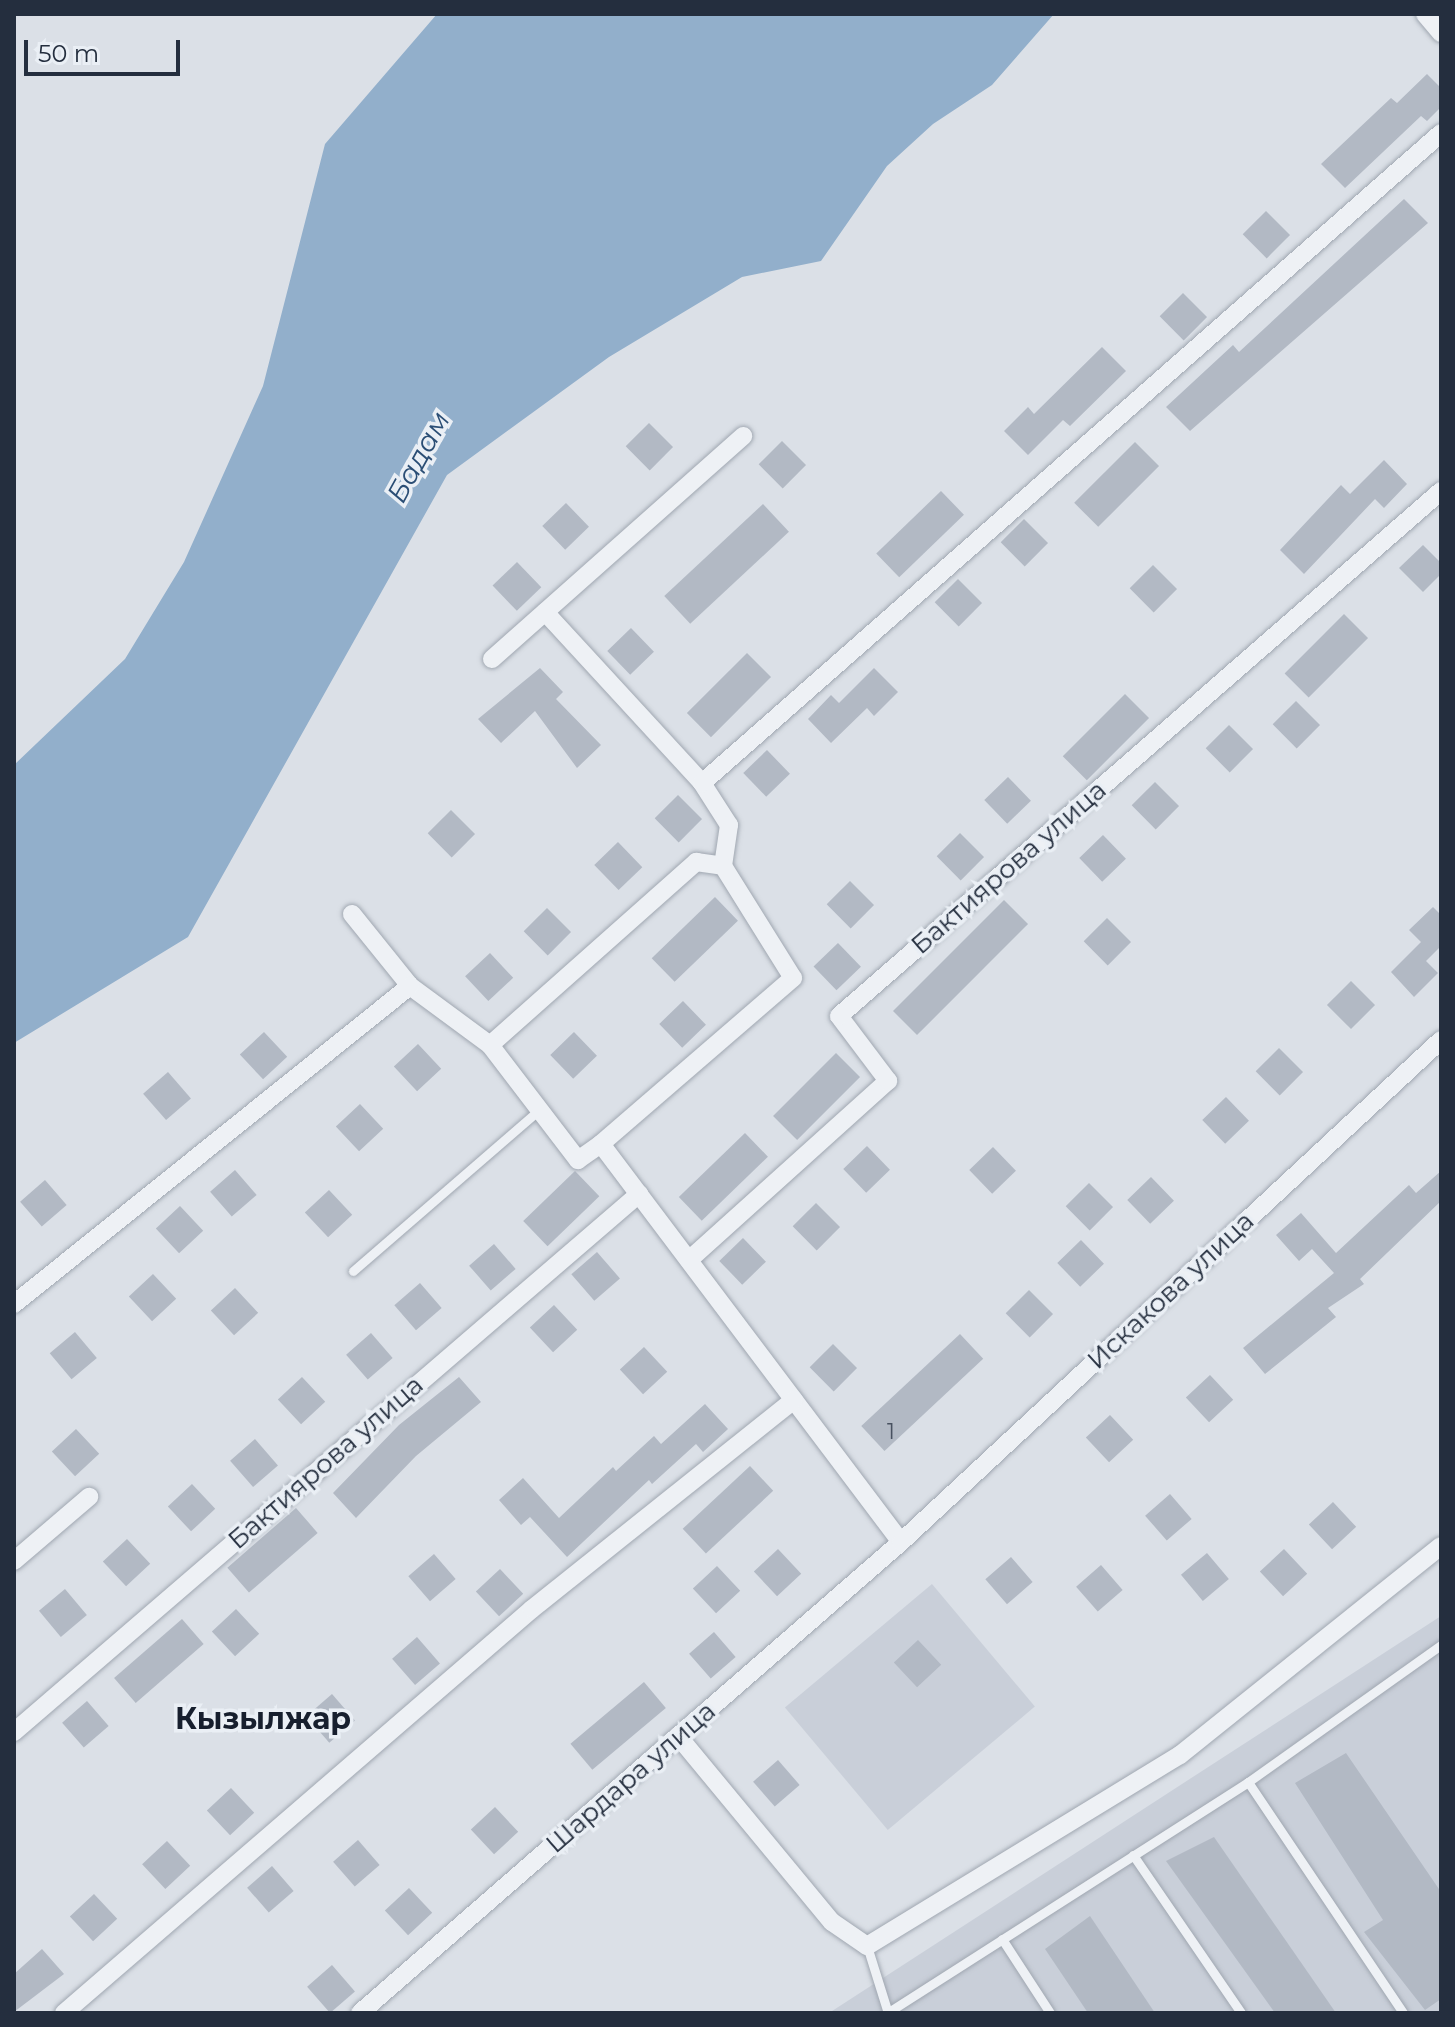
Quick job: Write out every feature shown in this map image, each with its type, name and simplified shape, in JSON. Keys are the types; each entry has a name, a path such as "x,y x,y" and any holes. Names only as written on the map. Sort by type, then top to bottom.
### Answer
{"street":[{"path":"1425,14 1441,33"},
{"path":"702,783 1441,133"},
{"path":"492,659 743,436"},
{"name":"Бактиярова улица","path":"689,1260 888,1081 839,1016 1441,491"},
{"path":"352,914 410,986 490,1045 578,1160 601,1144 793,978 723,866 729,825 702,783 545,612"},
{"path":"490,1045 696,862 723,866"},
{"path":"14,1304 410,986"},
{"name":"Искакова улица","path":"901,1542 1441,1040"},
{"path":"601,1144 901,1542"},
{"name":"Бактиярова улица","path":"14,1732 639,1194"},
{"path":"64,2013 532,1609 794,1400"},
{"path":"14,1561 89,1497"},
{"name":"Шардара улица","path":"360,2013 901,1542"},
{"path":"678,1736 832,1922 867,1946 1180,1755 1441,1546"}],"lane":[{"path":"353,1271 540,1109"},
{"path":"867,1946 888,2013 1248,1782 1441,1645"},
{"path":"1248,1782 1403,2013"},
{"path":"1133,1855 1241,2013"},
{"path":"1002,1939 1050,2013"}],"shaded area":[{"path":"932,1584 1035,1707 888,1830 785,1707"},
{"path":"1441,1616 1441,2013 829,2013"}],"water":[{"name":"Бадам","path":"437,14 1054,14 992,85 933,124 887,166 821,261 742,277 609,357 447,475 188,937 14,1043 14,765 125,659 184,562 263,386 325,144"}],"building":[{"path":"1427,74 1441,88 1441,107 1427,121 1421,116 1345,188 1321,164 1391,98 1397,103"},
{"path":"1404,199 1428,223 1190,431 1166,407 1233,345 1239,352"},
{"path":"1266,211 1290,235 1267,258 1243,234"},
{"path":"1183,293 1207,317 1184,340 1160,316"},
{"path":"1102,347 1126,371 1070,426 1063,420 1028,455 1004,431 1028,407 1034,414"},
{"path":"649,423 673,447 650,470 626,446"},
{"path":"782,441 806,465 783,488 759,464"},
{"path":"1135,442 1159,466 1098,527 1074,503"},
{"path":"1384,460 1407,484 1384,508 1375,499 1304,574 1280,550 1341,485 1350,494"},
{"path":"941,491 964,515 899,577 876,554"},
{"path":"566,503 589,527 565,550 542,526"},
{"path":"763,504 789,532 690,624 664,596"},
{"path":"1024,519 1048,543 1025,566 1001,542"},
{"path":"1423,545 1441,563 1441,574 1423,592 1399,568"},
{"path":"517,562 541,587 517,611 493,586"},
{"path":"1153,565 1177,589 1154,612 1130,588"},
{"path":"958,579 982,603 959,626 935,602"},
{"path":"1344,614 1368,638 1309,697 1285,673"},
{"path":"631,628 654,652 630,675 607,651"},
{"path":"747,653 771,677 711,737 687,713"},
{"path":"540,668 563,692 556,699 601,745 577,768 535,711 501,743 478,719"},
{"path":"874,668 898,692 874,716 867,708 831,743 808,719 831,695 839,703"},
{"path":"1125,694 1149,718 1087,780 1063,756"},
{"path":"1296,701 1320,725 1297,748 1273,724"},
{"path":"1229,725 1253,749 1230,772 1206,748"},
{"path":"767,750 790,774 766,797 743,773"},
{"path":"1008,777 1031,801 1007,824 984,800"},
{"path":"1155,782 1179,806 1156,829 1132,805"},
{"path":"678,795 702,819 679,842 655,818"},
{"path":"451,810 475,834 452,857 428,833"},
{"path":"960,833 984,857 961,880 937,856"},
{"path":"1103,835 1126,859 1102,882 1079,858"},
{"path":"618,842 642,867 619,890 594,865"},
{"path":"850,881 874,905 851,928 827,904"},
{"path":"715,897 738,921 675,982 652,958"},
{"path":"1004,900 1028,924 917,1035 893,1011"},
{"path":"1433,907 1441,915 1441,946 1426,961 1438,973 1414,997 1391,972 1421,942 1409,930"},
{"path":"547,908 571,932 548,955 524,931"},
{"path":"1107,918 1131,942 1108,965 1084,941"},
{"path":"838,943 861,967 836,990 814,967"},
{"path":"490,953 513,978 488,1001 465,976"},
{"path":"1351,981 1375,1005 1351,1029 1327,1005"},
{"path":"683,1001 706,1025 682,1048 659,1024"},
{"path":"264,1032 287,1057 263,1079 240,1055"},
{"path":"574,1032 597,1056 573,1079 550,1055"},
{"path":"418,1044 441,1069 417,1091 394,1067"},
{"path":"1279,1048 1303,1072 1280,1095 1256,1071"},
{"path":"836,1053 860,1077 797,1140 773,1116"},
{"path":"168,1072 191,1098 166,1120 143,1094"},
{"path":"1226,1097 1249,1121 1225,1144 1202,1120"},
{"path":"360,1104 383,1129 359,1151 336,1127"},
{"path":"745,1133 768,1157 702,1221 679,1197"},
{"path":"867,1146 890,1170 866,1193 843,1169"},
{"path":"993,1147 1016,1171 992,1194 969,1170"},
{"path":"235,1170 257,1195 232,1217 210,1192"},
{"path":"575,1171 599,1196 548,1246 523,1221"},
{"path":"1441,1171 1441,1201 1360,1279 1364,1284 1328,1308 1336,1317 1265,1374 1243,1348 1334,1273 1312,1249 1299,1261 1276,1235 1301,1213 1336,1253 1409,1185 1416,1193"},
{"path":"1151,1177 1174,1201 1150,1224 1127,1200"},
{"path":"45,1180 67,1205 42,1227 20,1202"},
{"path":"1089,1183 1113,1207 1090,1230 1066,1206"},
{"path":"329,1190 352,1215 328,1237 305,1213"},
{"path":"816,1203 840,1227 817,1250 793,1226"},
{"path":"180,1206 203,1231 179,1253 156,1229"},
{"path":"743,1238 766,1262 742,1285 719,1261"},
{"path":"1081,1240 1104,1264 1080,1287 1057,1263"},
{"path":"494,1244 516,1269 491,1291 469,1266"},
{"path":"597,1252 620,1278 594,1301 571,1274"},
{"path":"153,1274 176,1299 152,1321 129,1297"},
{"path":"420,1283 442,1308 416,1330 394,1305"},
{"path":"235,1288 258,1313 234,1335 211,1311"},
{"path":"1029,1290 1053,1314 1030,1337 1006,1313"},
{"path":"554,1305 577,1330 553,1352 530,1328"},
{"path":"75,1332 97,1358 72,1379 50,1353"},
{"path":"371,1333 393,1358 368,1380 346,1355"},
{"path":"960,1334 983,1359 884,1451 861,1426"},
{"path":"833,1344 857,1368 834,1391 810,1367"},
{"path":"644,1347 667,1372 643,1394 620,1370"},
{"path":"1210,1375 1233,1400 1209,1422 1186,1398"},
{"path":"302,1377 325,1402 301,1424 278,1400"},
{"path":"459,1377 481,1402 416,1456 356,1518 333,1493 399,1425"},
{"path":"705,1404 728,1429 703,1452 696,1444 652,1484 649,1480 567,1557 530,1517 521,1525 499,1500 523,1478 559,1518 613,1467 616,1471 654,1436 661,1444"},
{"path":"1110,1415 1133,1440 1109,1462 1086,1438"},
{"path":"76,1429 99,1454 75,1476 52,1452"},
{"path":"255,1439 278,1465 253,1487 230,1461"},
{"path":"750,1466 773,1491 706,1554 683,1529"},
{"path":"192,1484 215,1509 191,1531 168,1507"},
{"path":"1170,1494 1192,1519 1167,1541 1145,1516"},
{"path":"1333,1502 1356,1527 1332,1549 1309,1525"},
{"path":"296,1508 318,1533 249,1593 227,1568"},
{"path":"127,1539 150,1564 126,1586 103,1562"},
{"path":"778,1549 801,1574 777,1596 754,1572"},
{"path":"1284,1549 1307,1574 1283,1596 1260,1572"},
{"path":"1207,1553 1229,1579 1203,1601 1181,1575"},
{"path":"434,1554 456,1579 430,1601 408,1576"},
{"path":"1011,1557 1033,1582 1007,1604 985,1579"},
{"path":"1101,1565 1123,1590 1098,1612 1076,1587"},
{"path":"717,1566 740,1591 716,1613 693,1589"},
{"path":"500,1569 523,1594 499,1616 476,1592"},
{"path":"65,1589 87,1615 61,1637 39,1611"},
{"path":"236,1609 259,1634 235,1656 212,1632"},
{"path":"182,1619 204,1644 136,1703 114,1678"},
{"path":"714,1632 736,1657 711,1679 689,1654"},
{"path":"417,1637 440,1663 415,1685 392,1659"},
{"path":"918,1640 941,1665 917,1687 894,1663"},
{"path":"644,1682 666,1708 592,1770 570,1744"},
{"path":"332,1694 355,1720 329,1743 306,1716"},
{"path":"87,1701 109,1726 84,1748 62,1723"},
{"path":"1346,1753 1441,1892 1441,1999 1425,2010 1364,1932 1383,1920 1295,1783"},
{"path":"778,1760 800,1785 775,1807 753,1782"},
{"path":"231,1788 254,1813 230,1835 207,1811"},
{"path":"495,1807 518,1832 494,1854 471,1830"},
{"path":"1214,1837 1336,2013 1275,2013 1166,1861"},
{"path":"358,1840 380,1865 355,1887 333,1862"},
{"path":"167,1841 190,1866 165,1889 142,1864"},
{"path":"272,1866 294,1891 269,1913 247,1888"},
{"path":"409,1888 432,1913 408,1935 385,1911"},
{"path":"94,1894 117,1919 93,1941 70,1917"},
{"path":"1090,1916 1155,2013 1088,2013 1045,1949"},
{"path":"42,1949 64,1974 14,2012 14,1974"},
{"path":"332,1965 355,1991 330,2013 307,1987"}],"district":[{"name":"Кызылжар","path":"263,1719"}]}
